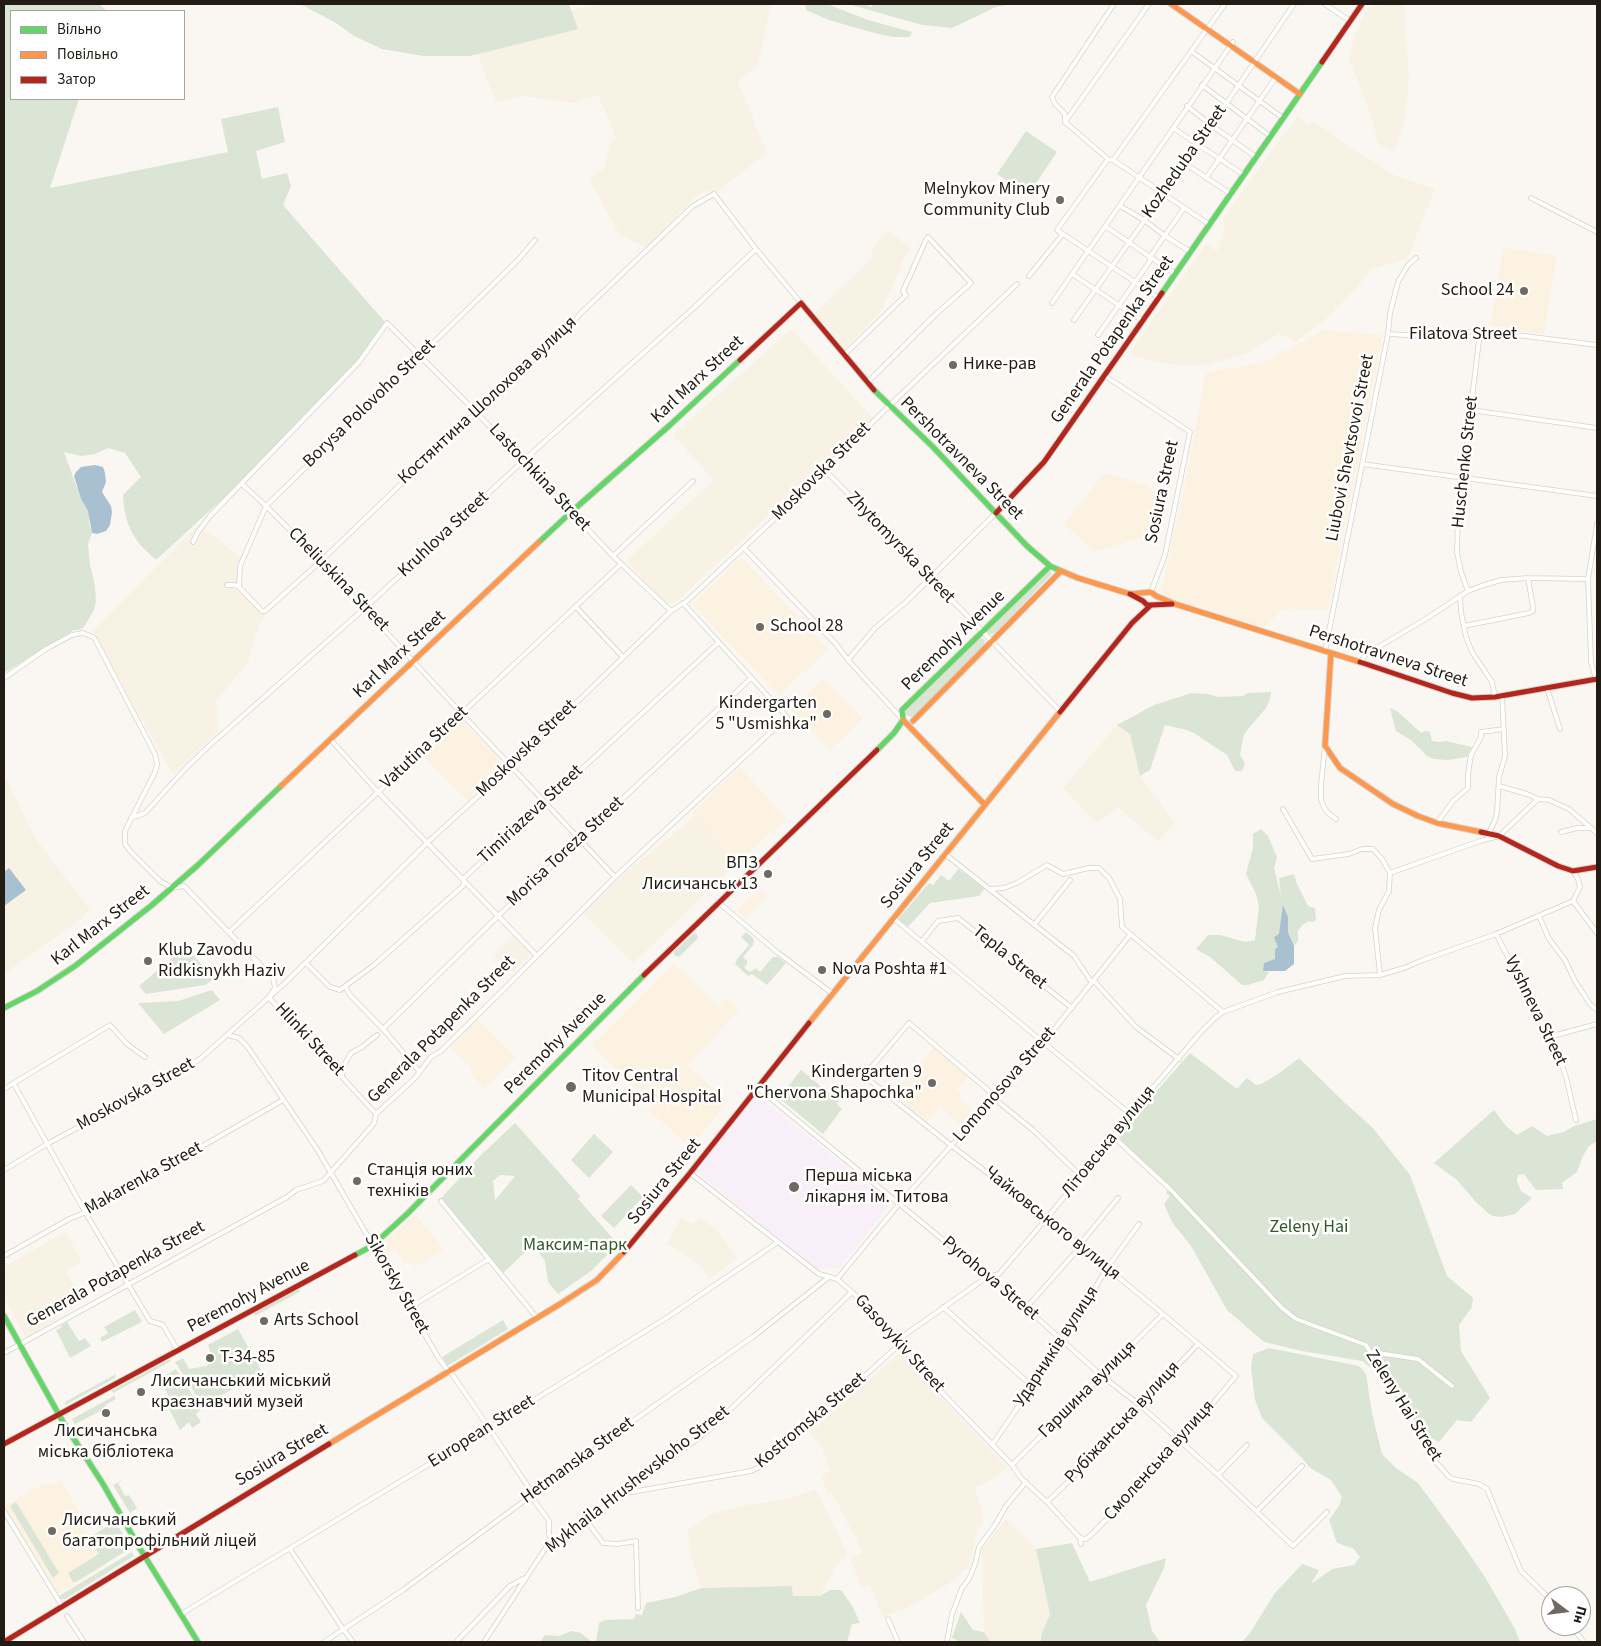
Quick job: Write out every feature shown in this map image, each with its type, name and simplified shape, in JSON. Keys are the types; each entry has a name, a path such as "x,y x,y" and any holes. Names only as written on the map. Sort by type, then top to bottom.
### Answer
{"main road":[{"path":"1171,4 1207,29 1232,43 1254,62 1300,94"},
{"name":"Generala Potapenka Street","path":"996,513 1044,462 1107,377 1190,252 1362,4"},
{"name":"Pershotravneva Street","path":"801,303 888,406 932,446 1027,546 1050,566 1060,571 1130,594 1143,601"},
{"name":"Karl Marx Street","path":"4,1008 37,991 75,966 172,888 570,513 663,432 801,303"},
{"name":"Peremohy Avenue","path":"4,1444 372,1246 401,1220 718,902 894,733 903,720 902,710 1050,566"},
{"name":"Peremohy Avenue","path":"913,721 1060,571"},
{"path":"1150,592 1156,596 1156,601 1152,605 1145,604 1143,601 1144,595 1150,592"},
{"name":"Pershotravneva Street","path":"1130,594 1150,592"},
{"name":"Pershotravneva Street","path":"1156,596 1174,604 1325,650 1472,698 1502,696 1597,679"},
{"name":"Pershotravneva Street","path":"1152,605 1174,604"},
{"name":"Sosiura Street","path":"4,1642 144,1555 580,1292 611,1268 690,1173 893,918 1062,712 1132,623 1152,605"},
{"path":"1331,652 1325,746 1340,768 1393,804 1418,816 1437,823 1499,836 1558,866 1573,871 1597,867"},
{"path":"903,720 913,721 913,732"},
{"path":"903,720 986,805"},
{"path":"4,1316 59,1414 198,1642"}],"street":[{"path":"1114,4 1052,97 1055,104 1065,114 1065,122 1108,159 1113,160 1210,225"},
{"path":"1065,122 1149,4"},
{"path":"1113,160 1225,4"},
{"name":"Kozheduba Street","path":"1074,320 1198,145 1294,4"},
{"path":"1325,4 1350,21"},
{"name":"Kozheduba Street","path":"1052,303 1232,43"},
{"path":"1191,51 1283,118"},
{"name":"Kozheduba Street","path":"1206,178 1276,77"},
{"path":"1202,85 1270,136"},
{"path":"1187,106 1256,157"},
{"path":"1173,128 1244,175"},
{"path":"1108,159 1057,230 1135,280 1159,298"},
{"path":"1184,163 1231,194"},
{"name":"Костянтина Шолохова вулиця","path":"239,587 265,611 569,327 580,314 693,206 714,194 756,249"},
{"path":"1531,198 1597,232"},
{"path":"1120,206 1190,252"},
{"name":"Kozheduba Street","path":"1098,335 1150,261 1150,257 1184,208"},
{"path":"1105,226 1175,274"},
{"path":"1030,276 1063,234"},
{"path":"844,354 906,295 903,291 928,237 971,283 934,316 867,383"},
{"name":"Borysa Polovoho Street","path":"239,587 240,566 266,506 518,260 535,240"},
{"path":"756,249 801,303"},
{"name":"Kruhlova Street","path":"131,818 145,813 211,744 366,608 523,460 691,310 756,249"},
{"name":"Liubovi Shevtsovoi Street","path":"1325,650 1388,334 1390,313 1398,282 1408,265 1416,258"},
{"path":"1072,274 1143,321"},
{"name":"Moskovska Street","path":"4,1170 47,1144 166,1080 200,1059 306,963 428,842 512,766 622,656 744,548 888,406 1017,284"},
{"name":"Lastochkina Street","path":"242,484 359,362 387,323 420,354 523,460 570,513 671,611"},
{"name":"Filatova Street","path":"1388,334 1424,336 1480,332 1597,345"},
{"name":"Huschenko Street","path":"1468,591 1460,572 1457,552 1458,516 1480,332"},
{"name":"Sosiura Street","path":"1107,377 1190,432 1164,555 1150,592"},
{"path":"1471,410 1597,428"},
{"path":"1362,464 1597,496"},
{"name":"Zhytomyrska Street","path":"824,470 1062,712"},
{"path":"613,556 693,481"},
{"path":"193,542 210,516 242,484"},
{"name":"Cheliuskina Street","path":"242,484 366,608 461,713 615,877"},
{"name":"Generala Potapenka Street","path":"848,660 875,628 906,602 996,513"},
{"path":"1597,524 1588,580 1591,662 1597,679"},
{"path":"744,548 836,644 848,660 903,720"},
{"name":"Vatutina Street","path":"229,932 621,564"},
{"path":"1464,626 1532,611 1528,578"},
{"path":"1361,662 1365,655 1428,618 1468,591 1501,580 1528,578 1588,580"},
{"path":"227,585 239,587"},
{"path":"1460,596 1461,612 1469,646 1492,682 1495,697"},
{"path":"683,604 751,678"},
{"path":"576,607 622,656"},
{"path":"4,678 46,649 72,635 83,633 95,639 157,760 155,772 126,831 125,844 160,881 172,888"},
{"name":"Timiriazeva Street","path":"345,986 374,965 456,893 463,886 464,878 719,642"},
{"name":"Generala Potapenka Street","path":"4,1353 287,1197 296,1190 323,1180 374,1123 376,1114 415,1078 431,1057 441,1050 505,988 615,877 787,717 751,678"},
{"name":"Morisa Toreza Street","path":"383,1029 498,916 751,678"},
{"path":"1547,688 1560,729"},
{"path":"1488,835 1495,820 1499,777 1505,756 1502,696"},
{"path":"1437,823 1453,801 1468,788 1471,754 1481,737 1481,732 1504,729"},
{"path":"330,739 378,792 536,955"},
{"path":"1325,746 1321,800 1325,809 1336,819"},
{"path":"1499,786 1538,799 1561,804 1578,816 1597,834"},
{"path":"1390,873 1499,836 1538,799"},
{"path":"1283,809 1312,860 1349,854 1362,849 1373,850 1382,859 1390,873 1389,891 1379,910 1375,928 1380,974"},
{"path":"1561,832 1577,828 1589,828"},
{"path":"945,854 1074,956 1093,982 1136,1027 1179,1059"},
{"path":"990,889 1004,888 1017,883 1047,865 1063,874 1089,868 1099,868 1109,878 1120,899 1122,927 1223,1012 1278,992 1345,976 1380,974 1404,968 1496,934 1573,901 1580,887 1573,871"},
{"path":"1034,925 1070,880"},
{"name":"Hlinki Street","path":"172,888 184,886 272,978 275,988 269,997 376,1114"},
{"path":"1573,901 1597,933"},
{"path":"718,902 777,952 833,994"},
{"path":"1539,916 1549,938 1575,981 1590,1004 1597,1010"},
{"path":"893,918 1130,1114"},
{"name":"Tepla Street","path":"922,941 938,921 958,918 1072,1008"},
{"name":"Vyshneva Street","path":"1496,934 1558,1052 1576,1120"},
{"name":"Lomonosova Street","path":"837,1279 899,1204 1016,1075 1130,935"},
{"path":"306,963 330,987 340,990 345,986 350,995 383,1029 419,1071"},
{"name":"Літовська вулиця","path":"898,1339 987,1277 999,1274 1047,1218 1130,1114 1201,1032 1223,1012"},
{"name":"Чайковського вулиця","path":"995,1096 909,1023 864,1076 1047,1218 1236,1376"},
{"path":"1549,1037 1597,1024"},
{"path":"4,1090 110,1025 127,1044 145,1057"},
{"name":"Sikorsky Street","path":"227,1035 239,1038 247,1046 317,1149 372,1246 448,1372 452,1374 490,1428 532,1494 533,1499 549,1521 549,1534 552,1542"},
{"path":"342,1076 343,1067 351,1053 362,1048 377,1035"},
{"path":"14,1084 85,1212 150,1322 163,1325 178,1351"},
{"name":"Pyrohova Street","path":"758,1088 1026,1308 1218,1475 1293,1546 1327,1512"},
{"path":"995,1096 996,1100 1033,1130 1081,1176"},
{"name":"Makarenka Street","path":"4,1256 284,1100"},
{"name":"Zeleny Hai Street","path":"1116,1133 1117,1140 1171,1190 1282,1308 1296,1319 1366,1345 1436,1462 1453,1479 1478,1484 1487,1489 1521,1571 1541,1590"},
{"name":"Gasovykiv Street","path":"690,1173 820,1274 837,1279 852,1292 898,1339 922,1372 1080,1538"},
{"path":"1026,1308 1081,1246 1081,1243 1118,1198"},
{"path":"441,1201 537,1318"},
{"name":"Ударників вулиця","path":"992,1445 1063,1341 1107,1268 1139,1224"},
{"name":"European Street","path":"181,1614 490,1428 668,1317 778,1242"},
{"path":"409,1308 489,1259"},
{"name":"Hetmanska Street","path":"324,1642 403,1590 630,1423 754,1336 829,1277"},
{"name":"Mykhaila Hrushevskoho Street","path":"484,1642 544,1550 552,1542 624,1494 709,1430 852,1292"},
{"path":"944,1307 1032,1386"},
{"name":"Гаршина вулиця","path":"1012,1466 1163,1314"},
{"name":"Kostromska Street","path":"624,1494 751,1471 760,1467 807,1428 900,1344"},
{"name":"Рубіжанська вулиця","path":"1047,1502 1198,1344"},
{"path":"1371,1352 1418,1359 1452,1386"},
{"name":"Смоленська вулиця","path":"1080,1538 1086,1538 1093,1533 1180,1442 1236,1376"},
{"path":"1218,1475 1247,1444"},
{"path":"1257,1511 1302,1466"},
{"path":"947,1642 952,1614 962,1588 969,1579 979,1547 1006,1506 1026,1482"},
{"path":"4,1512 62,1606"},
{"path":"585,1519 603,1543 618,1544 636,1541 638,1608"},
{"path":"1080,1538 1081,1544"},
{"path":"290,1549 353,1642"},
{"path":"456,1642 510,1586 527,1576"},
{"path":"68,1616 84,1642"},
{"path":"888,1620 898,1642"}],"shaded area":[{"path":"600,4 771,4 758,66 738,81 767,153 716,192 708,190 693,199 647,248 619,234 589,179 606,166 610,143 617,139 598,95 573,103 523,96 496,102 470,34"},
{"path":"1404,4 1409,78 1405,119 1395,151 1380,146 1376,138 1375,126 1349,59 1353,41 1366,10 1371,6"},
{"path":"1298,116 1309,125 1313,121 1394,175 1435,189 1407,259 1371,269 1357,287 1327,318 1296,342 1279,334 1245,354 1209,364 1189,366 1132,356 1130,352 1206,244 1217,251 1224,231 1223,219"},
{"path":"888,230 909,247 910,250 901,263 902,266 881,311 845,349 815,313 874,256 870,251"},
{"name":"School 24","path":"1503,247 1557,256 1544,334 1490,325"},
{"path":"791,329 873,418 674,604 664,601 626,561 714,480 673,435"},
{"path":"1324,330 1383,335 1328,609 1282,610 1264,628 1160,595 1183,494 1206,372 1261,363"},
{"path":"1104,473 1150,486 1149,489 1165,493 1154,541 1138,537 1137,539 1093,552 1064,524"},
{"path":"199,524 239,556 239,568 234,588 266,616 260,623 255,635 248,662 216,702 218,731 173,775 93,631"},
{"name":"School 28","path":"741,557 828,649 779,696 692,604"},
{"name":"Kindergarten 5 \"Usmishka\"","path":"823,678 863,718 830,750 791,710"},
{"path":"461,719 504,765 467,801 423,756"},
{"path":"1117,725 1130,734 1140,776 1175,823 1158,841 1118,808 1097,823 1063,788"},
{"path":"740,767 787,819 737,863 692,813"},
{"path":"4,774 35,838 90,910 82,916 83,918 4,974"},
{"path":"695,816 737,863 633,963 583,913 595,901 594,899"},
{"path":"760,889 768,897 745,918 737,910"},
{"path":"513,936 531,954 512,973 494,955"},
{"path":"674,964 718,1006 726,997 739,1010 687,1066 728,1101 691,1148 650,1111 654,1107 592,1045"},
{"path":"478,1019 516,1057 484,1088 472,1076 470,1067 450,1047"},
{"name":"Kindergarten 9 \"Chervona Shapochka\"","path":"934,1047 968,1076 956,1090 962,1096 960,1099 973,1110 960,1125 940,1107 927,1123 893,1093"},
{"name":"Перша міська лікарня ім. Титова","path":"757,1095 891,1203 839,1268 816,1269 696,1171"},
{"path":"415,1214 444,1249 414,1267 410,1262 405,1264 395,1248 382,1257 377,1245 389,1236 392,1236"},
{"path":"699,1217 717,1230 737,1257 709,1279 703,1269 691,1258 667,1244 681,1218 693,1224"},
{"path":"65,1232 82,1262 66,1271 81,1298 60,1309 61,1311 58,1313 60,1317 26,1338 4,1298 4,1267"},
{"path":"899,1353 1007,1467 999,1476 975,1488 982,1509 983,1522 978,1530 968,1567 950,1583 911,1606 883,1617 870,1585 862,1587 850,1558 863,1553 831,1491 827,1492 821,1476 830,1471 822,1448 810,1433"},
{"name":"Лисичанський багатопрофільний ліцей","path":"61,1479 83,1520 80,1523 106,1565 58,1594 4,1506 43,1484 52,1484"},
{"path":"816,1489 848,1555 835,1567 820,1596 793,1596 792,1586 701,1588 690,1553 688,1530 707,1516 715,1513 752,1504 789,1499"},
{"path":"1006,1519 1036,1549 1050,1614 1040,1638 1041,1642 990,1642 984,1632 982,1549"}],"green space":[{"path":"4,4 99,4 106,10 10,10 10,100 79,100 50,188 228,152 221,119 278,107 285,142 256,151 262,179 287,173 291,186 283,205 385,322 357,361 320,401 240,483 156,560 140,545 127,521 123,495 141,477 125,453 108,448 95,454 82,456 64,452 81,499 90,517 89,523 92,533 88,544 95,586 96,601 94,610 84,627 74,630 4,673"},
{"path":"300,4 569,4 578,29 470,56 423,56 382,49 354,36 336,23"},
{"path":"805,4 827,4 868,20 912,32 910,37 893,37 874,33 829,20 806,10"},
{"path":"848,4 864,4 872,7 873,4 1010,4 996,7 952,28 922,25"},
{"path":"1026,131 1057,152 1028,195 997,174"},
{"path":"1048,570 1051,571 1051,575 995,633 988,635 988,629"},
{"path":"977,639 985,640 984,645 916,715 912,717 906,715 905,710"},
{"path":"1271,692 1266,708 1244,734 1240,755 1245,763 1242,771 1235,771 1227,755 1194,733 1165,725 1150,770 1140,776 1130,734 1117,725 1154,705 1192,693 1219,697"},
{"path":"1390,708 1397,711 1421,733 1430,732 1432,741 1446,741 1472,747 1467,757 1448,760 1434,759 1427,756 1411,740 1396,731"},
{"path":"1261,829 1268,836 1277,857 1274,868 1281,896 1279,878 1294,874 1308,906 1315,908 1316,920 1302,925 1298,931 1298,941 1294,946 1288,932 1288,918 1278,947 1275,949 1275,960 1263,971 1269,972 1264,980 1242,985 1210,957 1196,949 1208,935 1220,935 1245,942 1255,940 1259,906 1256,894 1246,874 1253,848 1253,834"},
{"path":"958,869 985,888 979,896 930,903 908,927 898,919 929,883 933,885 941,875 949,881"},
{"path":"746,932 754,941 743,957 747,961 744,968 750,972 756,968 760,972 773,957 778,957 786,963 767,985 752,974 748,976 735,964 749,945 741,937"},
{"path":"696,933 698,938 679,957 674,955 674,952"},
{"path":"185,947 215,978 205,985 146,994 139,986"},
{"path":"212,990 220,1000 164,1034 138,1003 178,1001"},
{"name":"Zeleny Hai","path":"1190,1053 1237,1089 1247,1078 1256,1085 1261,1084 1299,1058 1372,1127 1410,1175 1447,1276 1473,1298 1472,1307 1459,1325 1461,1351 1490,1398 1471,1422 1457,1420 1439,1442 1420,1432 1391,1383 1362,1361 1302,1351 1264,1342 1227,1310 1191,1246 1172,1222 1164,1204 1170,1196 1166,1193 1170,1187 1122,1143 1119,1134"},
{"path":"801,1070 839,1101 837,1104 842,1109 823,1134 779,1098"},
{"path":"1494,1110 1507,1127 1517,1135 1532,1126 1547,1136 1564,1132 1574,1126 1597,1119 1597,1141 1589,1146 1577,1172 1562,1183 1563,1189 1536,1190 1524,1174 1518,1175 1517,1181 1521,1191 1532,1198 1515,1214 1502,1217 1493,1216 1476,1202 1456,1179 1434,1163"},
{"name":"Максим-парк","path":"515,1123 580,1196 578,1199 618,1244 591,1271 558,1294 548,1282 545,1261 533,1245 503,1273 441,1198 481,1155","holes":["500,1175 515,1176 495,1200 493,1181"]},
{"path":"594,1134 613,1152 589,1178 571,1160"},
{"path":"631,1185 643,1197 614,1228 601,1216"},
{"path":"298,1289 301,1291 255,1316 254,1313"},
{"path":"135,1310 142,1322 102,1342 100,1338 108,1333 104,1327"},
{"path":"503,1320 508,1329 447,1365 442,1357"},
{"path":"67,1322 79,1341 85,1338 91,1346 70,1358 56,1330"},
{"path":"238,1329 262,1372 203,1406 175,1362 183,1358 189,1369 207,1366 213,1359 208,1345"},
{"path":"1269,1348 1359,1366 1366,1374 1372,1413 1382,1454 1396,1468 1418,1483 1457,1536 1485,1577 1515,1629 1520,1642 1242,1642 1250,1633 1275,1593 1302,1564 1319,1570 1311,1584 1332,1569 1354,1565 1360,1557 1354,1549 1337,1543 1329,1520 1339,1506 1342,1497 1331,1480 1310,1468 1262,1418 1255,1400 1251,1367 1253,1354"},
{"path":"170,1359 171,1361 113,1393 111,1391"},
{"path":"176,1369 201,1409 196,1414 201,1422 192,1428 189,1422 180,1430 165,1401 170,1398 159,1379"},
{"path":"116,1374 115,1378 65,1405 65,1402"},
{"path":"114,1396 116,1399 107,1404 102,1410 75,1424 72,1419"},
{"path":"125,1478 118,1483 125,1496 129,1495 137,1508 130,1513 113,1485"},
{"path":"16,1502 59,1573 53,1578 10,1506"},
{"path":"115,1521 131,1548 76,1582 73,1582 68,1573 99,1554 89,1538"},
{"path":"1072,1543 1090,1582 1166,1558 1164,1568 1146,1605 1152,1631 1160,1642 1041,1642 1041,1636 1050,1614 1036,1549"},
{"path":"132,1552 134,1556 65,1599 61,1599 59,1596"},
{"path":"792,1586 793,1596 820,1596 830,1590 841,1590 853,1607 860,1623 852,1624 847,1642 596,1642 599,1623 605,1620 634,1619 636,1614 642,1615 646,1603 675,1597 701,1588"},
{"path":"961,1612 973,1630 984,1632 990,1642 960,1642 952,1638"},
{"path":"571,1631 581,1633 592,1642 540,1642 545,1635 560,1636"}],"water":[{"path":"95,465 103,467 106,482 102,492 111,506 112,512 110,525 106,531 97,534 92,533 88,511 81,499 74,476 81,467"},
{"path":"9,868 26,890 4,906 4,872"},
{"path":"1283,905 1288,917 1288,932 1294,946 1294,964 1285,971 1263,971 1264,963 1275,959 1275,949 1278,947 1274,937 1279,934"}],"traffic: fast":[{"path":"1162,293 1322,62"},
{"path":"539,542 740,360"},
{"path":"874,390 932,446 1027,546 1050,566"},
{"path":"877,750 894,733 903,720 902,710 1050,566 1059,570"},
{"path":"4,1008 37,991 75,966 152,905 198,865 281,786"},
{"path":"355,1255 372,1246 407,1214 644,975"},
{"path":"4,1316 63,1422 103,1484 139,1547 198,1642"}],"traffic: slow":[{"path":"1171,4 1300,94"},
{"path":"281,786 539,542"},
{"path":"1059,570 1130,594 1151,592 1175,604 1360,662"},
{"path":"913,721 1061,571"},
{"path":"1331,653 1325,746 1340,768 1393,804 1418,816 1437,823 1481,832"},
{"path":"809,1023 1060,712"},
{"path":"903,720 985,805"},
{"path":"329,1444 597,1280 624,1252"}],"traffic: jam":[{"path":"1322,62 1362,4"},
{"path":"996,513 1044,462 1162,293"},
{"path":"740,360 801,303 874,390"},
{"path":"1130,594 1147,605 1151,605"},
{"path":"1060,712 1132,623 1151,605 1172,604"},
{"path":"1360,662 1472,698 1495,697 1597,679"},
{"path":"644,975 877,750"},
{"path":"1481,832 1499,836 1558,866 1573,871 1597,867"},
{"path":"624,1252 690,1173 809,1023"},
{"path":"4,1444 355,1255"},
{"path":"4,1642 329,1444"}],"place":[{"name":"Melnykov Minery Community Club","path":"1060,200"},
{"name":"School 24","path":"1524,291"},
{"name":"Нике-рав","path":"953,365"},
{"name":"School 28","path":"760,627"},
{"name":"Kindergarten 5 \"Usmishka\"","path":"827,714"},
{"name":"ВПЗ Лисичанськ 13","path":"768,874"},
{"name":"Klub Zavodu Ridkisnykh Haziv","path":"148,961"},
{"name":"Nova Poshta #1","path":"822,970"},
{"name":"Kindergarten 9 \"Chervona Shapochka\"","path":"932,1083"},
{"name":"Titov Central Municipal Hospital","path":"571,1087"},
{"name":"Станція юних техніків","path":"357,1181"},
{"name":"Перша міська лікарня ім. Титова","path":"794,1187"},
{"name":"Arts School","path":"264,1321"},
{"name":"Т-34-85","path":"210,1358"},
{"name":"Лисичанський міський краєзнавчий музей","path":"141,1392"},
{"name":"Лисичанська мiська бiблiотека","path":"106,1413"},
{"name":"Лисичанський багатопрофільний ліцей","path":"52,1531"}]}
